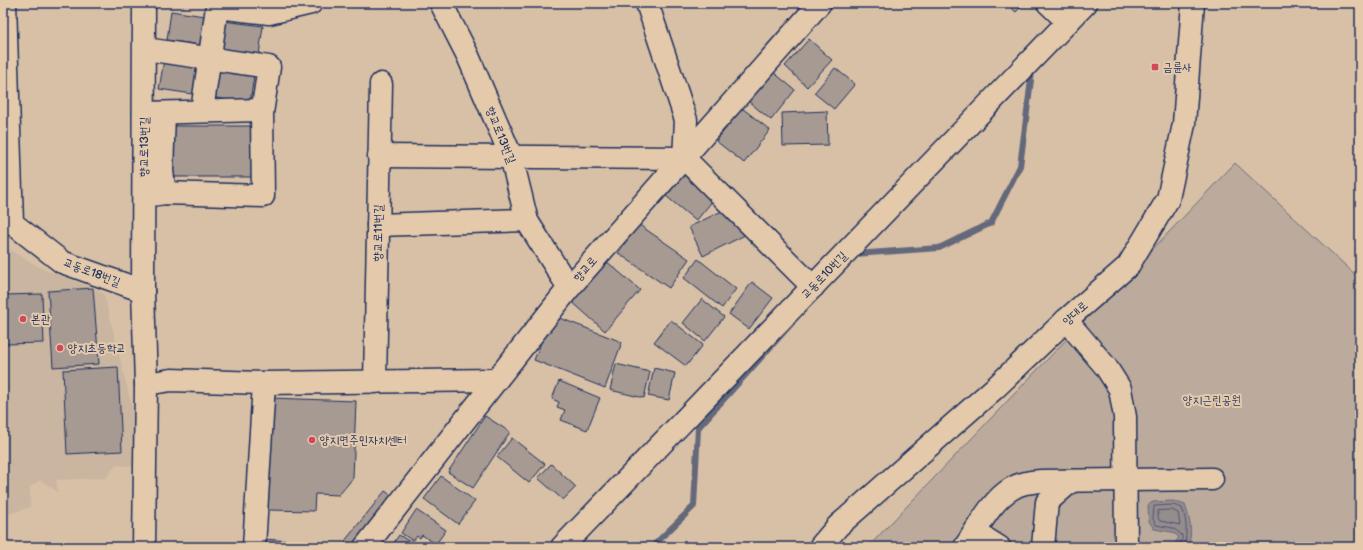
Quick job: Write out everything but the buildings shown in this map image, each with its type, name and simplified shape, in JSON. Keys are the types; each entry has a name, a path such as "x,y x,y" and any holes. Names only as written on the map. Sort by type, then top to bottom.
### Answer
{"street":[{"name":"교동로18번길","path":"5,3 7,223 62,262 143,291"},
{"name":"향교로13번길","path":"143,291 144,196 154,113 145,49 144,3"},
{"path":"202,111 217,7 269,13 311,3"},
{"name":"향교로13번길","path":"441,3 468,56 511,156 526,220 569,288"},
{"path":"647,3 686,120 684,158"},
{"name":"향교로","path":"365,547 569,288 820,3"},
{"path":"1048,3 1068,22"},
{"name":"교동로10번길","path":"562,547 1086,3"},
{"name":"양대로","path":"820,547 838,526 996,387 1066,320 1128,266 1168,199 1184,124 1193,3"},
{"path":"144,196 165,193 263,196 262,110 269,67 145,49"},
{"name":"향교로11번길","path":"375,382 381,84"},
{"path":"165,193 154,113 262,110"},
{"path":"380,156 684,158 813,287"},
{"path":"378,225 526,220"},
{"path":"143,291 146,384 144,547"},
{"path":"1066,320 1106,367 1120,389 1125,417 1124,481 1126,547"},
{"path":"146,384 171,380 264,383 496,380"},
{"path":"254,547 264,383"},
{"path":"1000,547 970,539 993,506 1010,489 1025,482 1212,480"},
{"path":"1043,547 1047,502 1071,481"}],"shaded area":[{"name":"양지초등학교","path":"3,246 43,269 93,288 104,294 131,403 144,467 116,465 106,478 56,480 58,492 40,480 30,487 30,507 3,516"}],"green space":[{"name":"양지근린공원","path":"1235,163 1360,279 1360,547 868,547"}],"water":[{"path":"1173,501 1185,505 1187,510 1191,531 1188,547 1173,547 1179,537 1172,532 1154,529 1149,521 1148,505 1153,502"}],"waterway":[{"path":"852,257 855,254 939,248 991,223 1020,166 1032,72"},
{"path":"652,547 694,506 698,428 792,323"}],"place":[{"name":"금륜사","path":"1155,67"},
{"name":"본관","path":"23,319"},
{"name":"양지초등학교","path":"60,348"},
{"name":"양지면주민자치센터","path":"312,440"}]}
